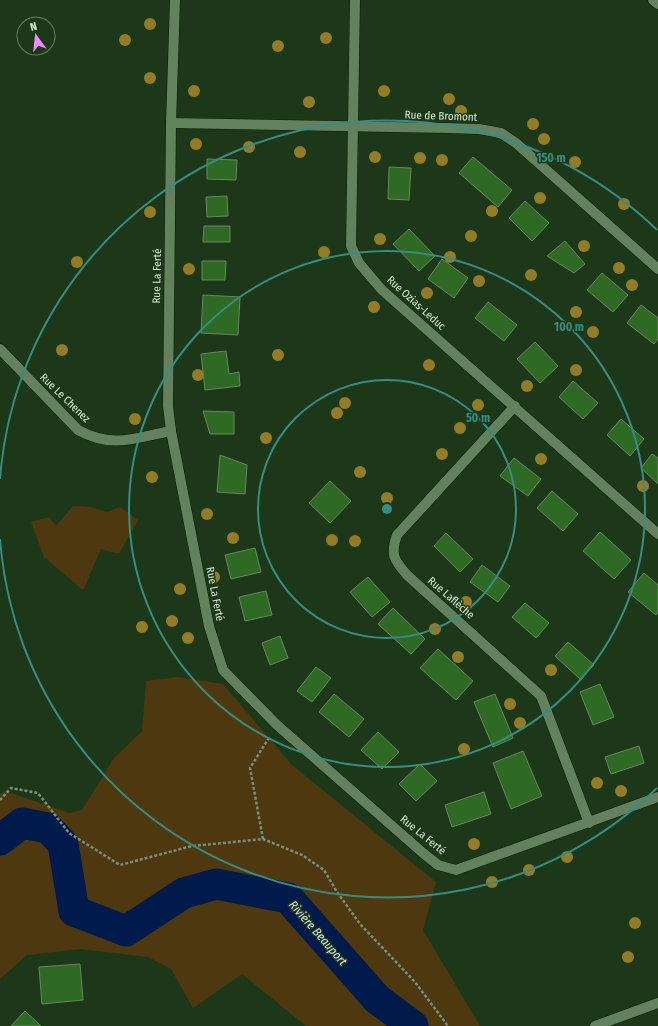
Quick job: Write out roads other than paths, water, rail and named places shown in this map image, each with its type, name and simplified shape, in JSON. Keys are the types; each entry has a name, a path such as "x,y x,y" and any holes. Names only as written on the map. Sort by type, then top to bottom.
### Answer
{"street":[{"name":"Rue La Ferté","path":"175,0 171,123 168,406 171,431 209,626 222,670 277,725 438,865 456,870 658,797"},
{"name":"Rue Ozias-Leduc","path":"355,0 351,246 359,263 382,290 658,534"},
{"path":"653,0 658,4"},
{"name":"Rue de Bromont","path":"171,123 479,129 501,133 516,143 658,269"},
{"name":"Rue Le Chenez","path":"0,349 78,430 92,438 114,442 171,431"},
{"name":"Rue Laflèche","path":"515,406 397,535 392,549 397,563 407,575 541,696 589,823"},
{"path":"594,1026 658,1003"}],"waterway":[{"name":"Rivière Beauport","path":"0,840 22,823 48,828 63,844 74,911 126,931 184,893 216,884 288,898 377,999 413,1026"}]}
